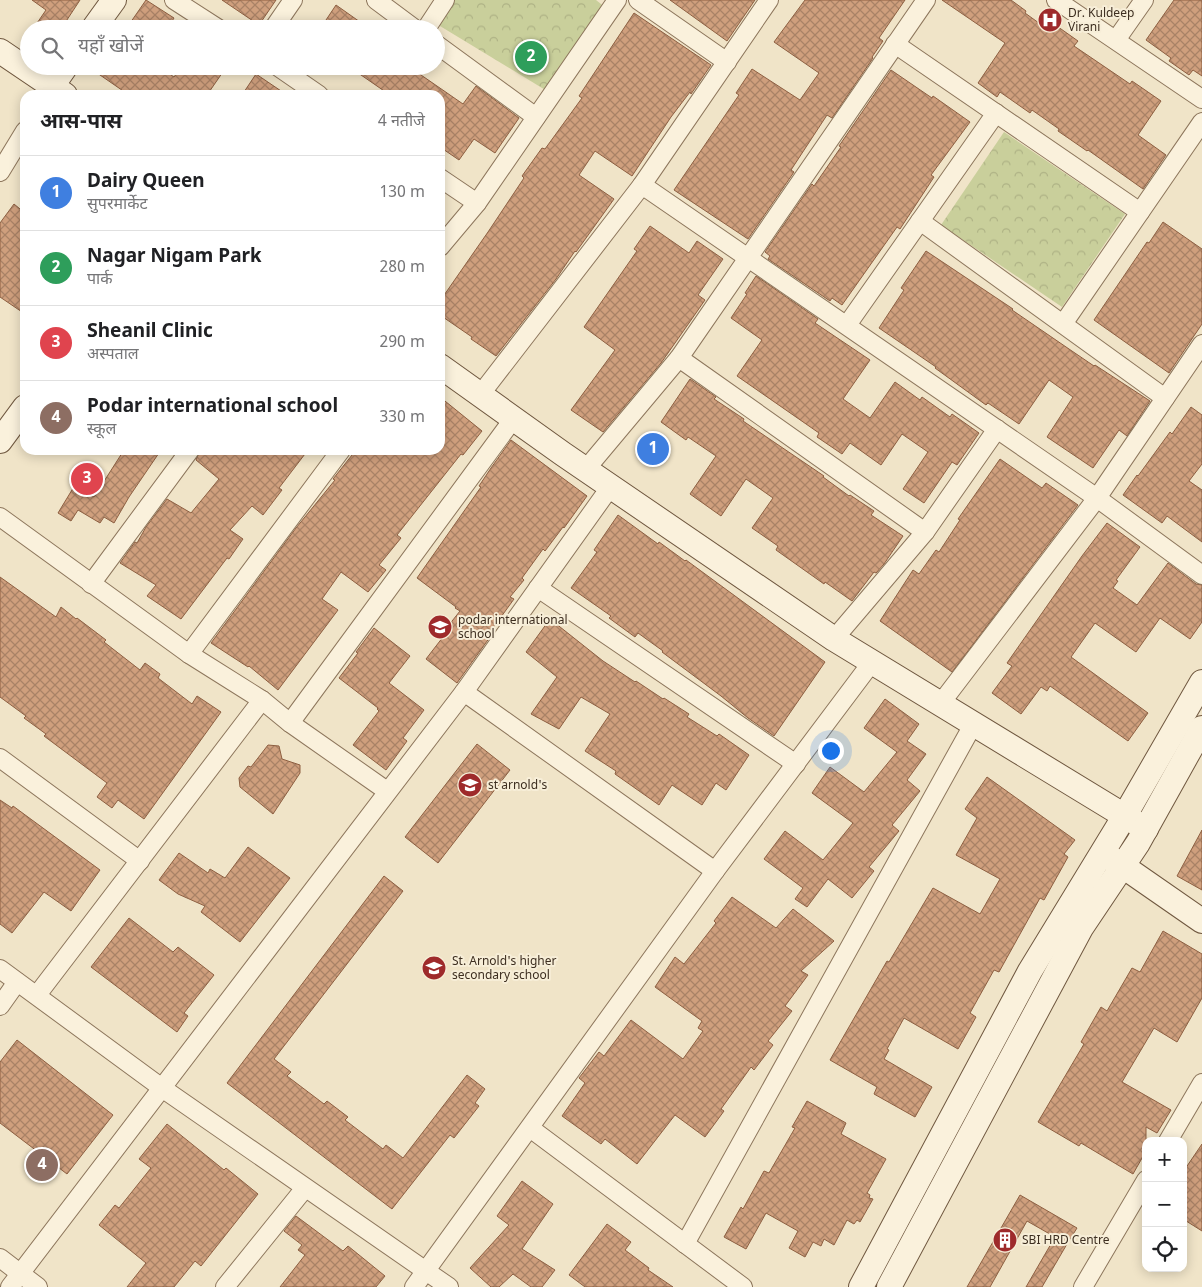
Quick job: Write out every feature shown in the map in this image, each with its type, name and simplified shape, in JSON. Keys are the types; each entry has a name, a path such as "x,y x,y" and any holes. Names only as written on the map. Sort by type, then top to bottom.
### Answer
{"main road":[{"path":"100,20 114,0"},
{"path":"0,51 20,66"},
{"path":"32,75 52,90"},
{"path":"56,90 62,75"},
{"path":"445,370 586,469 834,638 1146,829"},
{"path":"0,441 20,414"},
{"path":"861,1287 1030,971 1102,854 1202,682"},
{"path":"889,1287 1081,928 1146,829 1202,728"},
{"path":"1102,854 1124,865 1202,921"}],"street":[{"path":"174,0 205,20"},
{"path":"279,20 293,0"},
{"path":"376,0 403,20"},
{"path":"432,20 445,0"},
{"path":"445,241 477,203 618,0"},
{"path":"638,0 727,62"},
{"path":"480,395 642,185 770,0"},
{"path":"586,469 679,358 926,0"},
{"path":"1056,0 1202,99"},
{"path":"1116,40 1144,0"},
{"path":"895,44 1140,212"},
{"path":"445,51 536,117"},
{"path":"290,75 312,90"},
{"path":"846,326 996,114"},
{"path":"1063,324 1202,122"},
{"path":"0,172 20,139"},
{"path":"445,181 477,203"},
{"path":"642,185 1097,498 1202,575"},
{"path":"920,221 1166,398"},
{"path":"941,703 1097,498 1202,344"},
{"path":"679,358 925,532"},
{"path":"290,723 514,418"},
{"path":"834,638 925,532 997,429"},
{"path":"92,584 186,455"},
{"path":"189,654 337,455"},
{"path":"15,1280 464,692 611,486"},
{"path":"0,517 189,654 262,700 290,723 386,792"},
{"path":"538,588 796,764"},
{"path":"414,1287 715,871 872,662"},
{"path":"464,692 715,871"},
{"path":"37,995 262,700"},
{"path":"685,1244 974,723"},
{"path":"0,758 140,861"},
{"path":"0,969 162,1088 449,1287"},
{"path":"0,1006 17,982"},
{"path":"1170,1137 1202,1083"},
{"path":"530,1128 743,1287"},
{"path":"1084,1287 1145,1182"},
{"path":"225,1287 304,1188"},
{"path":"0,1258 15,1280 38,1287"}],"green space":[{"path":"453,0 596,0 606,8 547,91 445,29 445,20 437,20"},
{"path":"1004,132 1125,214 1062,307 941,225"}],"building":[{"path":"32,0 80,0 67,20 39,20 46,10"},
{"path":"146,0 174,18 173,20 132,20"},
{"path":"222,0 276,0 262,20 252,20"},
{"path":"670,0 755,0 727,41"},
{"path":"805,0 905,0 879,38 883,41 873,58 832,118 827,115 791,170 794,172 748,239 674,190 739,95 736,93 752,69 800,100 819,73 774,42"},
{"path":"942,0 1011,0 1050,31 1054,24 1078,41 1074,46 1130,84 1132,81 1161,101 1138,135 1166,155 1143,189 1058,131 1059,129 1032,110 1030,113 1000,92 997,97 978,83 1005,43"},
{"path":"1174,0 1202,0 1202,76 1193,70 1189,75 1169,61 1171,58 1146,40"},
{"path":"336,5 357,20 326,20"},
{"path":"634,13 711,65 691,94 690,92 671,117 632,176 595,151 579,175 614,199 556,279 496,356 445,318 445,294 524,178 522,176 542,148 545,149 582,98 579,96"},
{"path":"891,70 970,122 931,175 934,177 900,229 897,227 842,305 832,298 830,301 768,259 770,256 765,252 812,184 814,186 841,147 839,146"},
{"path":"100,75 171,75 174,77 175,75 221,75 210,90 122,90"},
{"path":"255,75 257,75 280,90 245,90"},
{"path":"361,75 421,75 443,90 383,90"},
{"path":"476,86 519,118 495,153 474,139 459,160 445,150 445,92 463,104"},
{"path":"14,204 20,209 20,311 0,297 0,223"},
{"path":"1163,222 1202,249 1202,324 1169,373 1094,320 1147,242 1149,243"},
{"path":"650,226 689,253 697,241 723,259 698,295 705,300 661,363 603,432 571,410 615,350 584,327 637,251 634,249"},
{"path":"926,251 1094,366 1150,401 1127,436 1119,430 1093,468 1047,437 1073,397 1049,380 1019,424 988,403 986,405 936,367 879,328 904,290 901,288"},
{"path":"756,276 818,319 815,323 870,360 843,399 870,418 895,382 920,400 922,397 950,417 952,414 979,433 957,465 952,462 924,503 903,489 928,452 902,434 881,465 850,443 842,454 817,437 819,433 737,376 762,340 731,318"},
{"path":"690,379 716,397 714,399 744,419 743,421 824,476 849,496 874,511 871,515 903,536 884,564 876,573 874,572 852,601 776,550 778,546 752,528 773,498 746,479 721,516 690,494 716,456 688,437 686,440 661,422"},
{"path":"445,401 482,431 463,455 461,454 397,535 401,538 379,565 386,570 368,592 341,572 322,599 338,610 278,690 249,666 211,643 296,528 335,480 333,479 352,455 445,455"},
{"path":"1191,407 1202,415 1202,464 1189,481 1202,490 1202,542 1167,516 1162,523 1123,495"},
{"path":"511,440 587,496 564,528 545,551 543,549 522,578 524,580 510,597 514,599 457,683 426,659 443,637 441,635 460,611 417,578 481,487 479,486"},
{"path":"121,455 158,455 114,523 104,517 100,523 78,510 71,521 58,513 75,485 94,497"},
{"path":"198,455 304,455 279,488 282,490 263,515 252,506 230,530 243,539 181,619 147,596 156,585 120,563 135,542 137,543 146,527 167,499 191,513 219,479 196,460"},
{"path":"1000,459 1042,488 1046,483 1078,505 952,672 880,621 913,570 919,574 936,550 939,552 960,520 958,519"},
{"path":"618,515 658,544 659,542 686,560 825,662 774,736 748,718 663,651 638,633 635,637 609,618 611,616 571,588 597,552 594,550"},
{"path":"1107,523 1140,547 1116,580 1118,581 1113,588 1137,605 1168,563 1196,584 1202,585 1202,622 1190,639 1160,618 1136,652 1095,623 1071,657 1148,713 1128,741 1050,686 1047,691 1041,687 1021,714 992,693 1012,666 1007,663"},
{"path":"0,577 56,617 61,607 106,640 104,642 140,670 145,663 160,674 158,678 192,704 197,696 221,712 144,819 118,800 112,808 97,797 107,783 44,736 46,734 24,718 26,716 0,697"},
{"path":"550,619 603,661 689,714 687,717 717,736 719,734 749,755 726,790 716,783 702,805 672,785 659,805 615,774 616,771 585,751 610,714 581,697 559,729 531,714 557,677 526,652"},
{"path":"374,628 410,656 389,683 424,710 403,738 407,741 386,770 353,745 379,711 378,708 339,678"},
{"path":"885,699 919,724 907,741 926,754 907,780 920,791 892,825 899,831 869,867 874,871 852,898 828,879 807,907 795,899 803,888 764,859 785,831 823,860 853,823 812,793 830,767 864,792 897,752 864,728"},
{"path":"477,744 510,770 438,863 405,837"},
{"path":"268,745 279,746 282,759 300,765 300,773 273,814 240,787 239,778 248,766 251,767"},
{"path":"987,777 1075,840 1064,854 1068,857 1044,900 1040,898 999,972 994,970 970,1013 976,1017 958,1049 904,1018 887,1049 889,1050 884,1059 932,1087 915,1117 874,1094 877,1087 830,1060 887,961 889,962 933,888 980,914 1000,879 956,855 977,818 965,809"},
{"path":"0,800 12,808 13,806 100,870 71,911 44,892 12,933 0,924"},
{"path":"1202,830 1202,890 1177,876"},
{"path":"248,847 290,878 240,942 201,912 205,906 178,894 159,880 179,853 208,873 210,869 225,878"},
{"path":"384,876 403,891 274,1059 291,1072 287,1076 324,1104 327,1101 348,1117 345,1120 383,1149 386,1145 403,1158 467,1075 485,1089 475,1103 479,1106 454,1138 450,1135 392,1209 227,1083"},
{"path":"732,897 776,928 793,909 834,941 801,971 808,975 785,1006 792,1011 768,1041 773,1045 754,1070 751,1067 721,1109 724,1111 705,1137 675,1115 637,1164 605,1139 601,1144 562,1116 585,1083 579,1078 599,1052 604,1056 631,1020 683,1059 703,1031 698,1028 702,1021 655,987 675,957 684,964 716,923 714,921"},
{"path":"129,918 173,952 178,947 214,975 184,1013 188,1016 177,1032 91,967"},
{"path":"1163,931 1202,954 1202,998 1177,1042 1154,1028 1122,1082 1171,1110 1157,1133 1146,1127 1146,1137 1142,1137 1142,1158 1133,1174 1081,1143 1079,1146 1038,1122 1084,1044 1081,1042 1101,1007 1107,1011 1132,968 1140,972"},
{"path":"17,1040 113,1115 67,1174 0,1123 0,1062"},
{"path":"807,1101 846,1123 841,1134 886,1159 867,1193 870,1195 869,1198 873,1199 860,1222 857,1220 854,1224 847,1220 834,1245 824,1239 821,1246 813,1242 805,1257 789,1248 798,1231 766,1213 746,1249 724,1237 741,1207 743,1209 764,1171 769,1173 795,1128 792,1127"},
{"path":"167,1124 224,1170 226,1168 258,1194 201,1266 195,1261 174,1287 127,1287 146,1263 99,1225 115,1205 119,1208 151,1168 139,1159"},
{"path":"1202,1144 1202,1231 1187,1222 1187,1166"},
{"path":"522,1181 553,1204 522,1249 555,1270 542,1287 531,1287 513,1274 499,1287 491,1287 470,1268 509,1225 497,1216"},
{"name":"SBI HRD Centre","path":"1020,1195 1077,1228 1042,1287 1026,1287 1055,1237 1027,1221 990,1287 967,1287"},
{"path":"296,1216 343,1251 348,1246 385,1276 376,1287 280,1287 305,1255 298,1250 302,1245 284,1231"},
{"path":"607,1224 631,1242 625,1250 649,1268 648,1270 673,1287 585,1287 569,1275"}],"place":[{"name":"Dr. Kuldeep Virani","path":"1050,20"},
{"name":"Nagar Nigam Park","path":"531,57"},
{"name":"Dairy Queen","path":"653,449"},
{"name":"Sheanil Clinic","path":"87,479"},
{"name":"podar international school","path":"440,627"},
{"name":"st arnold's","path":"470,785"},
{"name":"St. Arnold's higher secondary school","path":"434,968"},
{"name":"Podar international school","path":"42,1165"},
{"name":"SBI HRD Centre","path":"1005,1240"}]}
